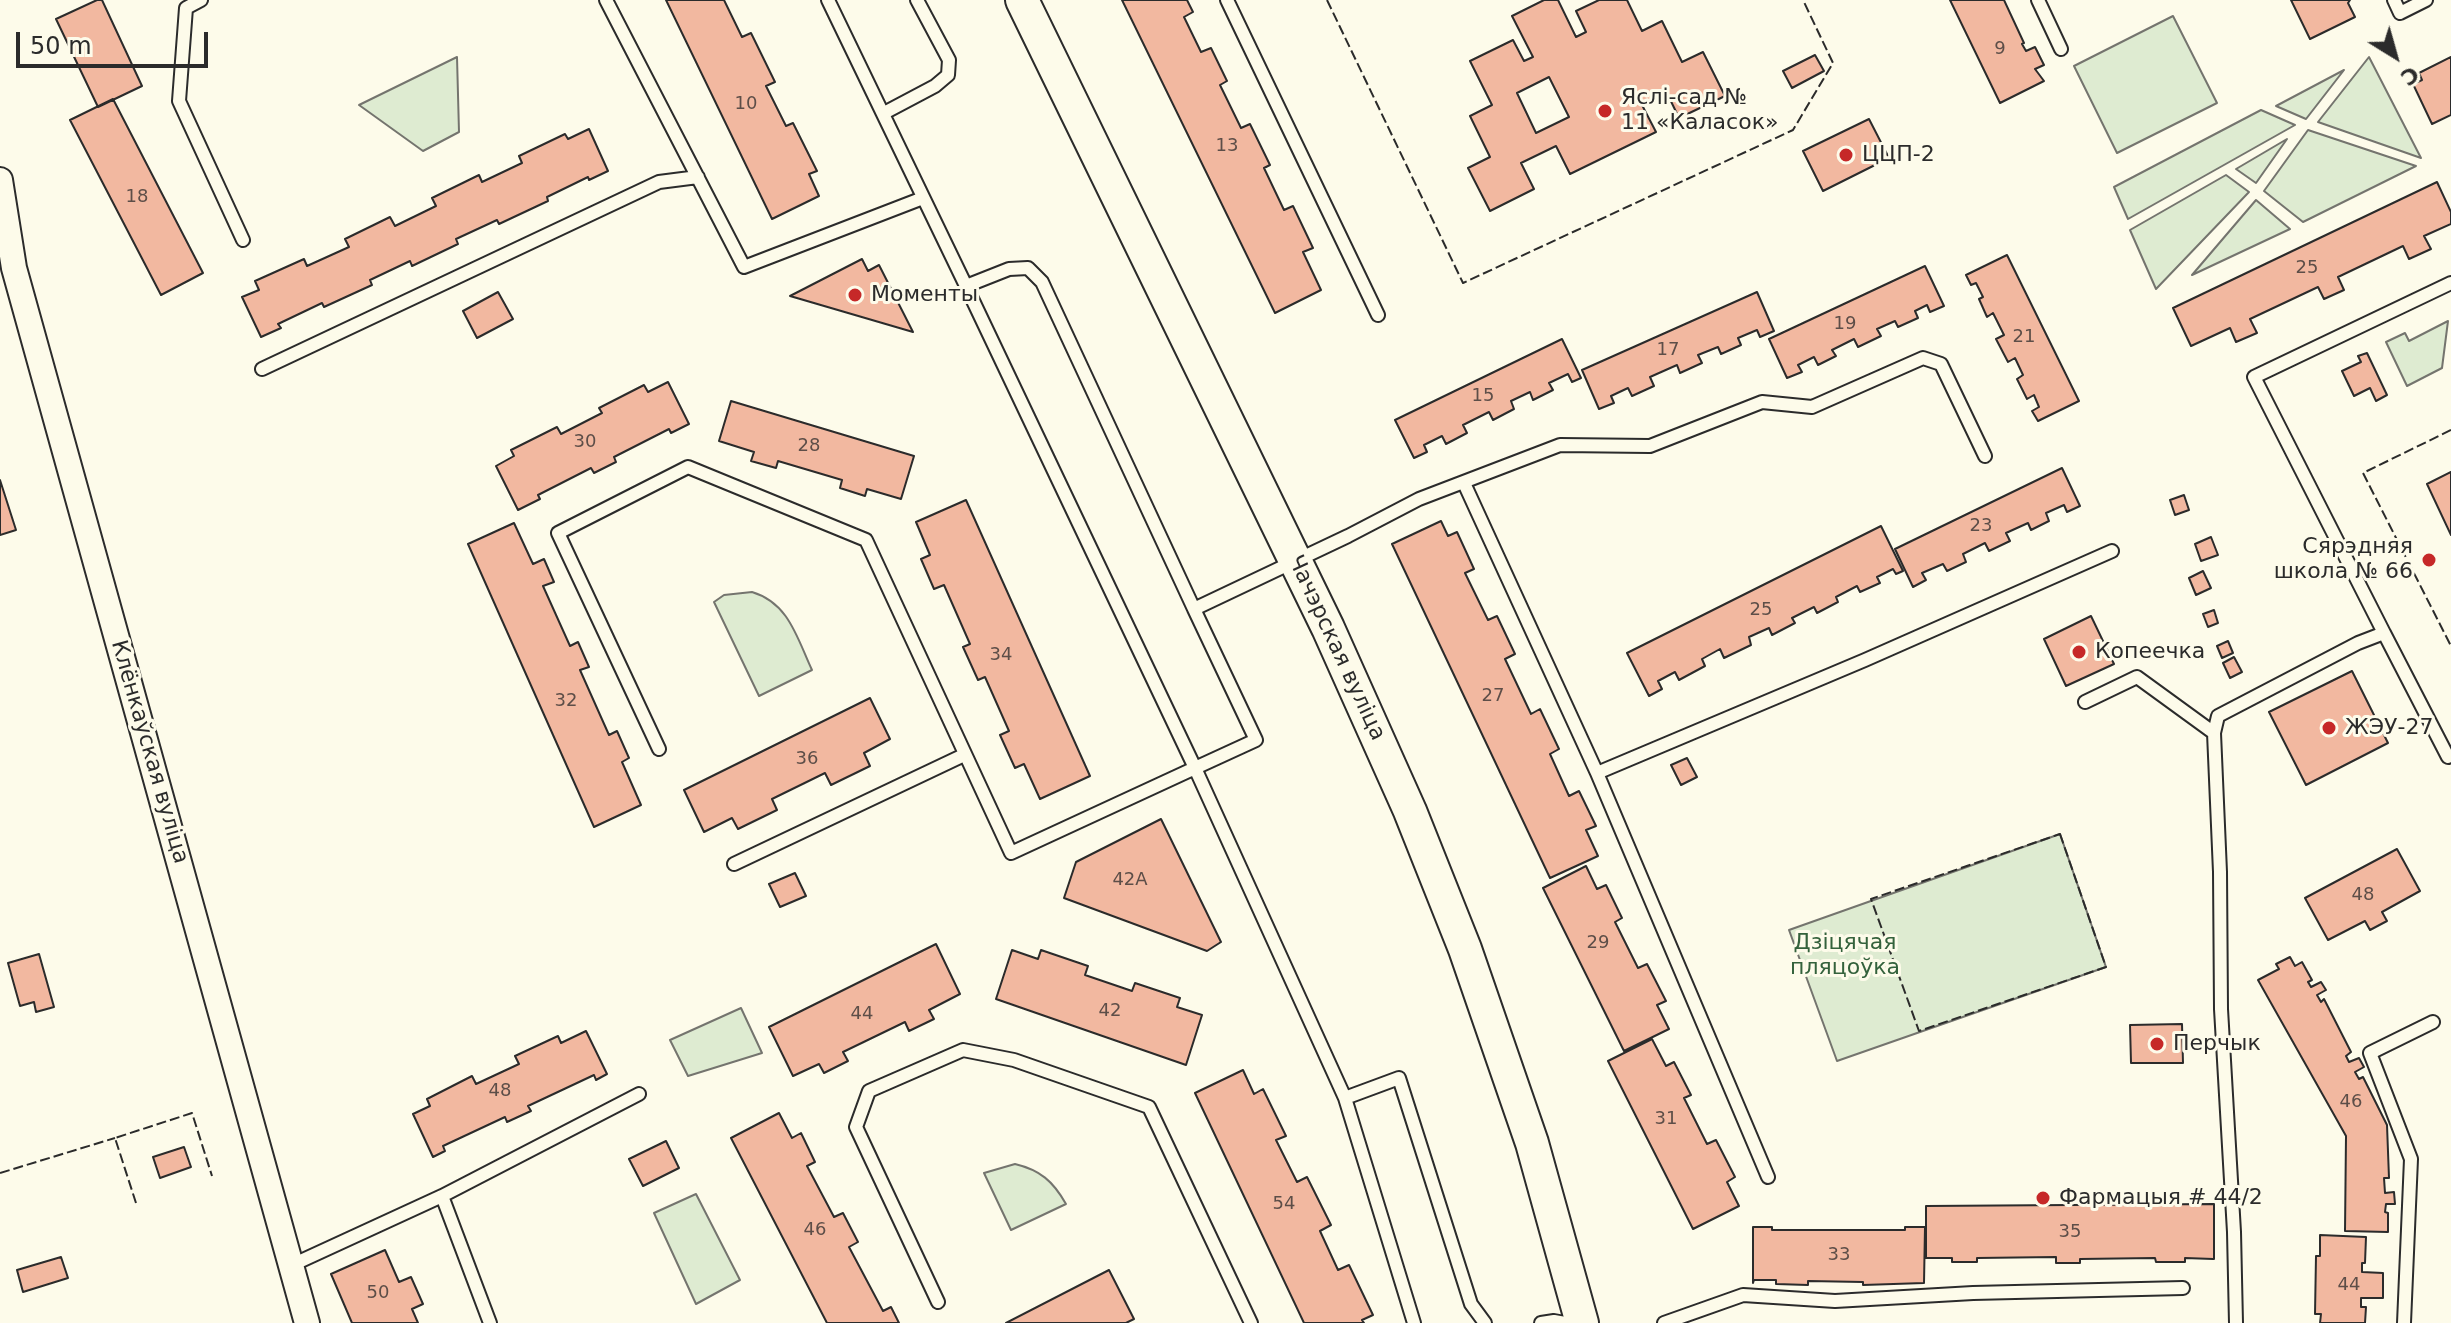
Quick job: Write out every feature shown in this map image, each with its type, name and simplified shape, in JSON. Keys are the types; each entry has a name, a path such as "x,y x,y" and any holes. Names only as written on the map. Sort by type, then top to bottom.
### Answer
{"main road":[{"name":"Чачэрская вуліца","path":"1022,0 1295,560 1410,811 1465,949 1532,1143 1582,1323"}],"street":[{"name":"Клёнкаўская вуліца","path":"0,180 14,268 307,1323"}],"lane":[{"path":"201,0 186,8 179,101 243,240"},
{"path":"606,0 744,267 923,198"},
{"path":"828,0 1195,768 1345,1098 1414,1323"},
{"path":"884,113 935,86 948,75 949,60 917,0"},
{"path":"1227,0 1378,315"},
{"path":"2038,0 2061,49"},
{"path":"2394,0 2400,13 2426,0"},
{"path":"262,369 659,182 698,177"},
{"path":"659,749 558,533 688,467 866,540 1011,853 1256,740 1042,282 1028,268 1009,269 966,286"},
{"path":"2448,757 2254,377 2451,283"},
{"path":"1194,609 1419,499 1560,445 1650,446 1762,402 1812,407 1923,358 1941,364 1985,456"},
{"path":"1464,483 1597,773 1768,1177"},
{"path":"1597,773 2112,551"},
{"path":"2236,1323 2221,1009 2220,872 2214,733 2218,716 2358,643 2384,633"},
{"path":"2085,702 2137,677 2214,733"},
{"path":"734,864 964,755"},
{"path":"2404,1323 2411,1159 2370,1053 2433,1022"},
{"path":"938,1302 856,1127 869,1091 963,1050 1014,1060 1149,1107 1249,1322"},
{"path":"1345,1098 1399,1078 1471,1304 1485,1323"},
{"path":"292,1265 442,1196 639,1094"},
{"path":"442,1196 490,1323"},
{"path":"1664,1323 1743,1295 1835,1301 1973,1293 2183,1288"},
{"path":"1541,1323 1565,1323"}],"green space":[{"path":"2173,16 2217,103 2117,153 2074,66"},
{"path":"457,57 459,132 423,151 359,105"},
{"path":"2369,57 2421,158 2318,122"},
{"path":"2344,70 2306,119 2276,106"},
{"path":"2261,110 2295,125 2128,219 2114,187"},
{"path":"2308,130 2416,166 2303,222 2264,191"},
{"path":"2287,139 2256,183 2236,169"},
{"path":"2226,175 2249,192 2156,289 2130,230"},
{"path":"2256,200 2290,229 2192,275"},
{"path":"2448,321 2442,368 2407,386 2386,342 2405,333 2409,341"},
{"path":"752,592 765,597 783,613 812,670 759,696 714,602 724,595"},
{"name":"Дзіцячая пляцоўка","path":"2060,834 2106,967 1837,1061 1789,930"},
{"path":"741,1008 762,1053 688,1076 670,1040"},
{"path":"1015,1164 1045,1178 1066,1204 1011,1230 984,1173"},
{"path":"696,1194 740,1280 696,1304 654,1213"}],"building":[{"path":"102,0 142,86 98,107 56,19"},
{"path":"666,0 724,0 742,37 751,33 775,82 766,86 786,126 793,123 817,171 809,174 819,196 772,219"},
{"path":"1122,0 1187,0 1193,12 1184,17 1201,52 1211,48 1227,81 1220,85 1241,128 1250,124 1270,165 1264,168 1284,210 1293,206 1313,248 1303,252 1321,290 1275,313"},
{"name":"Яслі-сад № 11 «Каласок»","path":"1544,0 1558,0 1576,37 1586,32 1576,11 1599,0 1627,0 1642,31 1662,21 1682,62 1703,52 1725,96 1679,118 1667,93 1642,105 1656,132 1570,174 1556,146 1521,163 1534,189 1490,211 1468,168 1490,157 1470,116 1492,105 1470,61 1513,40 1524,61 1533,57 1512,16","holes":["1549,77 1569,117 1536,133 1517,93"]},
{"path":"1950,0 2004,0 2026,51 2035,47 2044,65 2035,69 2044,81 2000,103"},
{"path":"2291,0 2350,0 2348,3 2355,17 2310,39"},
{"path":"1815,55 1824,71 1792,88 1783,71"},
{"path":"2451,57 2451,115 2432,124 2413,84 2422,80 2419,73"},
{"path":"113,99 203,273 161,295 70,120"},
{"name":"ЦЦП-2","path":"1869,119 1889,158 1823,191 1803,151"},
{"path":"589,129 608,171 589,180 588,177 547,197 548,201 499,224 497,220 456,239 458,244 412,266 410,261 370,280 372,285 324,307 322,303 278,324 281,328 261,337 242,297 259,290 255,281 304,259 307,266 349,247 345,239 390,217 395,226 436,206 432,198 479,175 482,182 522,163 519,156 565,134 568,139"},
{"path":"2437,182 2451,212 2451,224 2424,236 2431,249 2409,259 2403,246 2338,277 2344,290 2324,299 2318,287 2250,319 2257,333 2236,342 2230,328 2191,346 2173,308"},
{"path":"2007,255 2079,401 2038,421 2032,411 2039,407 2034,395 2027,399 2017,379 2023,375 2015,358 2008,362 1996,339 2004,335 1993,313 1987,317 1976,283 1971,285 1966,275"},
{"path":"862,259 868,271 879,265 913,332 790,296"},
{"path":"1925,266 1944,306 1930,312 1927,305 1915,311 1918,318 1898,327 1895,321 1877,329 1881,336 1858,347 1854,339 1832,350 1836,356 1818,365 1814,357 1798,365 1802,372 1787,378 1769,339"},
{"path":"498,292 513,319 477,338 463,311"},
{"path":"1757,292 1774,331 1760,337 1757,330 1738,338 1741,345 1721,354 1718,347 1698,355 1702,363 1680,373 1677,365 1650,377 1654,386 1632,396 1628,388 1611,396 1614,403 1599,409 1582,370"},
{"path":"1562,339 1581,378 1572,382 1568,374 1549,383 1553,390 1533,400 1530,392 1511,401 1514,409 1493,420 1489,412 1463,425 1467,433 1446,444 1442,436 1424,445 1427,452 1414,458 1395,420"},
{"path":"2367,353 2387,395 2376,401 2370,388 2354,396 2342,371 2361,362 2358,356"},
{"path":"668,382 689,424 671,433 669,429 614,457 616,462 594,473 591,468 538,495 540,499 518,510 496,466 514,456 511,450 557,427 561,434 602,413 599,408 644,385 648,392"},
{"path":"731,401 914,456 901,499 867,489 865,496 840,488 842,480 778,461 776,468 751,461 754,452 719,441"},
{"path":"2062,468 2080,506 2067,512 2064,505 2046,513 2049,521 2031,530 2028,523 2006,533 2010,541 1989,551 1985,543 1963,554 1966,562 1947,571 1943,564 1922,573 1926,580 1913,587 1895,549"},
{"path":"2451,472 2451,535 2427,484"},
{"path":"0,480 16,530 0,535"},
{"path":"2184,495 2189,510 2175,515 2170,500"},
{"path":"966,500 1090,776 1040,799 1024,764 1015,768 1000,735 1009,731 985,677 978,680 963,647 970,644 944,585 934,589 921,559 930,555 916,522"},
{"path":"1441,521 1448,536 1457,532 1474,569 1465,573 1488,620 1497,616 1515,654 1505,659 1531,714 1540,709 1559,749 1550,754 1569,796 1579,791 1596,826 1586,830 1598,856 1550,878 1392,544"},
{"path":"514,523 533,564 544,559 554,582 543,586 570,646 578,642 589,667 580,670 609,735 617,731 629,758 622,762 641,805 594,827 468,544"},
{"path":"1881,526 1903,571 1896,574 1893,569 1877,577 1880,583 1860,592 1857,586 1836,597 1838,602 1817,613 1814,607 1792,618 1795,623 1772,635 1769,628 1749,637 1751,645 1724,658 1720,649 1702,659 1705,666 1679,680 1675,672 1658,681 1662,689 1649,696 1627,653"},
{"path":"2211,537 2218,555 2201,561 2195,544"},
{"path":"2203,571 2211,588 2196,595 2189,578"},
{"path":"2214,610 2218,623 2208,627 2203,614"},
{"name":"Копеечка","path":"2091,616 2114,664 2066,686 2044,639"},
{"path":"2228,641 2233,653 2222,658 2217,646"},
{"path":"2234,657 2242,672 2230,678 2223,663"},
{"name":"ЖЭУ-27","path":"2352,671 2388,743 2306,785 2269,712"},
{"path":"870,698 890,739 864,753 870,766 831,785 825,773 772,799 777,810 738,829 732,818 704,832 684,790"},
{"path":"1687,758 1697,777 1681,785 1671,765"},
{"path":"1161,819 1221,942 1207,951 1064,898 1076,862"},
{"path":"2397,849 2420,891 2382,912 2387,921 2370,930 2365,921 2328,940 2305,898"},
{"path":"1586,866 1597,889 1606,885 1622,918 1615,922 1638,968 1647,964 1666,1001 1657,1005 1669,1029 1624,1051 1543,888"},
{"path":"795,873 806,896 780,907 769,884"},
{"path":"936,944 960,994 929,1010 934,1019 909,1031 905,1022 843,1052 848,1061 824,1073 819,1064 793,1076 769,1027"},
{"path":"1012,950 1038,959 1041,950 1088,966 1085,975 1132,991 1135,983 1180,998 1177,1007 1202,1015 1186,1065 996,999"},
{"path":"39,954 54,1007 36,1012 34,1002 20,1006 8,963"},
{"path":"2290,957 2295,966 2302,962 2312,980 2308,982 2311,987 2321,982 2326,990 2317,995 2321,1002 2324,999 2351,1052 2346,1056 2349,1062 2359,1058 2364,1067 2355,1072 2359,1079 2363,1077 2387,1125 2389,1178 2384,1178 2385,1193 2394,1192 2395,1204 2386,1204 2388,1232 2345,1231 2346,1136 2258,980 2279,969 2276,964"},
{"name":"Перчык","path":"2182,1024 2183,1063 2131,1063 2130,1025"},
{"path":"586,1031 607,1074 596,1080 594,1075 528,1106 531,1111 507,1122 505,1117 443,1146 445,1151 433,1157 413,1114 430,1106 427,1099 472,1076 476,1084 519,1064 515,1056 558,1036 561,1043"},
{"path":"1652,1039 1666,1066 1674,1062 1691,1095 1684,1098 1707,1144 1716,1140 1735,1177 1727,1182 1739,1206 1693,1229 1608,1061"},
{"path":"1243,1070 1254,1094 1263,1089 1286,1136 1276,1140 1297,1182 1307,1177 1331,1225 1320,1231 1338,1270 1349,1265 1373,1315 1362,1320 1364,1323 1304,1323 1195,1093"},
{"path":"779,1113 792,1138 801,1133 815,1162 807,1166 834,1217 843,1213 858,1242 849,1247 883,1311 891,1307 899,1323 827,1323 731,1138"},
{"path":"666,1141 679,1168 643,1186 629,1159"},
{"path":"184,1147 191,1167 160,1178 153,1157"},
{"path":"2214,1204 2214,1259 2185,1258 2185,1262 2156,1262 2155,1258 2080,1259 2080,1263 2056,1263 2056,1257 1977,1258 1977,1262 1926,1258 1926,1206"},
{"path":"1753,1227 1772,1227 1772,1230 1905,1230 1905,1227 1925,1227 1924,1283 1863,1285 1863,1282 1808,1281 1808,1285 1754,1280 1753,1283"},
{"path":"2320,1235 2366,1237 2362,1272 2383,1273 2383,1298 2361,1298 2361,1307 2366,1307 2365,1323 2320,1323 2321,1314 2315,1314 2316,1256 2320,1256"},
{"path":"385,1250 399,1282 411,1277 423,1304 412,1309 418,1323 352,1323 331,1274"},
{"path":"61,1257 68,1278 23,1292 17,1270"},
{"path":"1109,1270 1134,1319 1126,1323 1006,1323"}],"fence":[{"path":"1327,0 1463,283 1793,130 1833,63 1803,0"},
{"path":"2451,430 2363,473 2451,646"},
{"path":"2060,834 2106,967 1919,1031 1871,899 2060,834"},
{"path":"136,1203 115,1138 192,1113 212,1176"},
{"path":"0,1173 115,1138"}],"place":[{"name":"Яслі-сад № 11 «Каласок»","path":"1605,111"},
{"name":"ЦЦП-2","path":"1846,155"},
{"name":"Моменты","path":"855,295"},
{"name":"Сярэдняя школа № 66","path":"2429,560"},
{"name":"Копеечка","path":"2079,652"},
{"name":"ЖЭУ-27","path":"2329,728"},
{"name":"Перчык","path":"2157,1044"},
{"name":"Фармацыя # 44/2","path":"2043,1198"}]}
